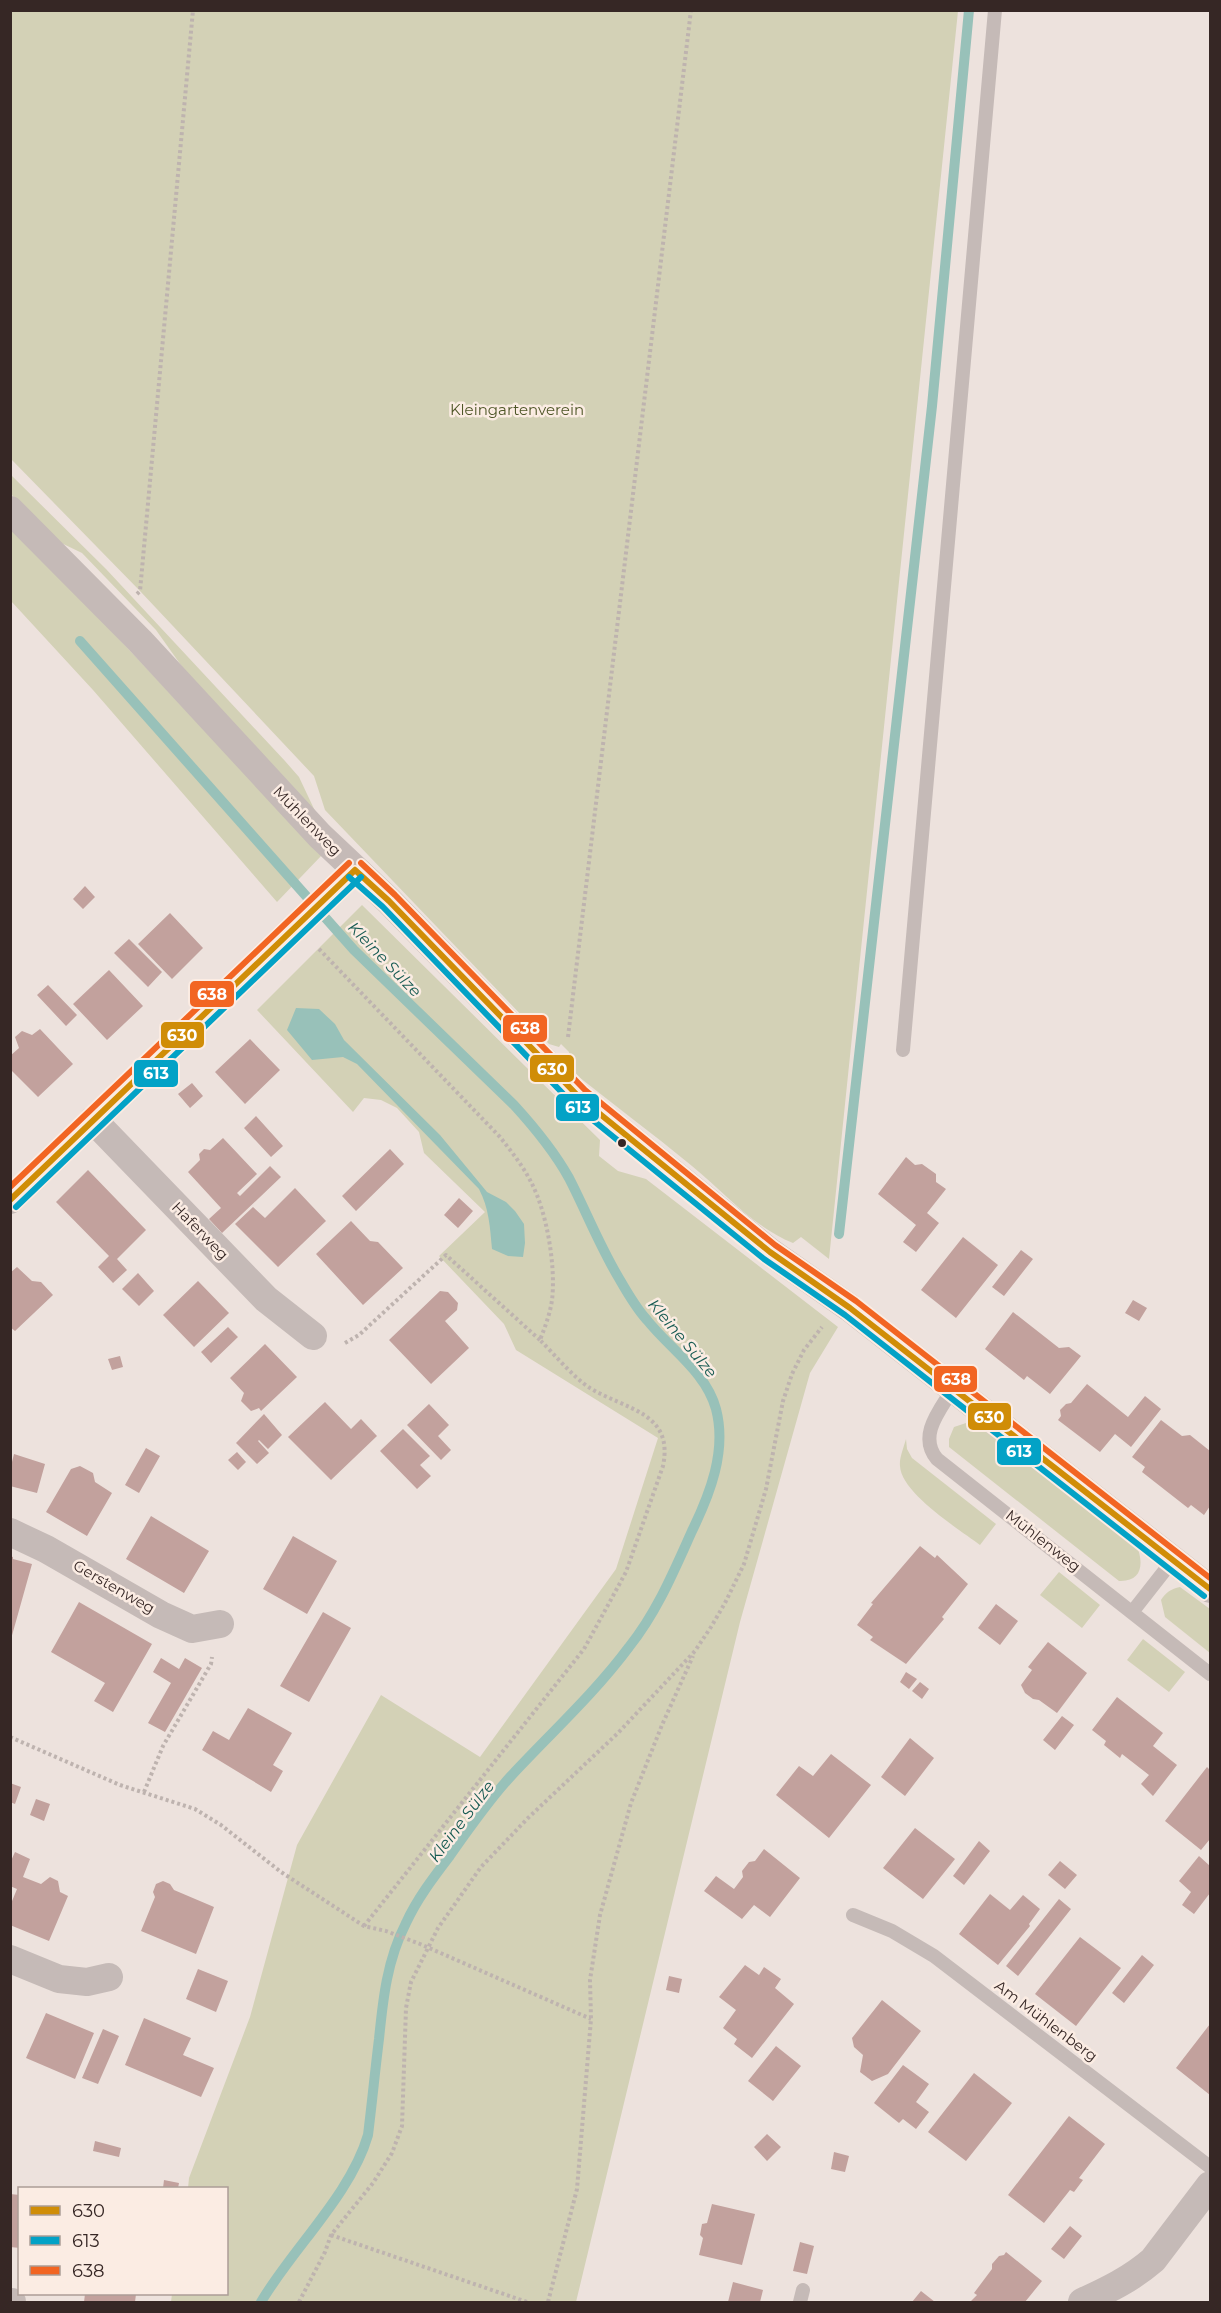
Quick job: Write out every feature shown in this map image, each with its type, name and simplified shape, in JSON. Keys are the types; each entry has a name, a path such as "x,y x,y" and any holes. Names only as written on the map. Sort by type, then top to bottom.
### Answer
{"street":[{"name":"Mühlenweg","path":"10,510 140,641 320,836 389,901 579,1097 770,1252 850,1308 954,1387 1210,1589"},
{"path":"10,1200 355,870"},
{"name":"Haferweg","path":"93,1120 266,1299 313,1336"},
{"name":"Gerstenweg","path":"10,1533 46,1549 192,1629 220,1624"},
{"path":"10,1959 59,1978 87,1982 109,1977"},
{"path":"1082,2302 1123,2283 1153,2260 1210,2185"}],"lane":[{"path":"903,1050 995,10"},
{"name":"Mühlenweg","path":"954,1387 929,1432 929,1447 934,1455 1210,1674"},
{"path":"1133,1611 1173,1560"},
{"name":"Am Mühlenberg","path":"853,1915 892,1931 934,1956 1210,2167"}],"path":[{"path":"140,591 193,10"},
{"path":"561,1080 567,1050 691,10"},
{"path":"311,914 500,1137 531,1182 538,1198 546,1232 552,1279 549,1314 540,1340"},
{"path":"313,1336 330,1344 342,1344 359,1335 446,1255 588,1387 655,1422 666,1448 663,1466 626,1572 584,1649 363,1926"},
{"path":"548,2302 577,2189 591,2019 590,1980 606,1891 631,1803 695,1651 725,1604 744,1564 766,1489 783,1401 792,1374 804,1350 824,1326 850,1308"},
{"path":"144,1792 155,1762 171,1730 211,1664 220,1624"},
{"path":"299,2302 325,2252 331,2235 373,2183 392,2153 402,2127 406,2008 411,1982 438,1928 482,1867 528,1818 618,1733 695,1651"},
{"path":"10,1737 96,1775 186,1805 208,1817 281,1872 363,1926 386,1931 420,1944 591,2019"},
{"path":"331,2235 526,2302"}],"green space":[{"name":"Kleingartenverein","path":"10,11 958,11 829,1259 801,1237 793,1243 752,1219 692,1166 570,1070 569,1052 561,1044 559,1047 549,1044 325,810 314,776 140,591 11,459"},
{"path":"10,474 106,569 285,761 299,777 315,811 188,675 156,630 82,553 55,540 11,494"},
{"path":"11,524 322,855 277,902 93,690 11,601"},
{"path":"362,905 600,1140 599,1156 618,1171 646,1179 838,1327 810,1373 740,1622 576,2302 171,2302 172,2295 228,2295 228,2187 188,2187 189,2178 250,2017 297,1845 381,1695 480,1757 616,1569 658,1438 516,1350 504,1324 439,1256 485,1212 424,1153 419,1132 397,1108 381,1100 364,1098 353,1112 257,1010"},
{"path":"969,1422 977,1425 1138,1549 1141,1562 1136,1576 1126,1581 1119,1581 949,1447 949,1439 954,1427"},
{"path":"906,1439 907,1449 912,1458 996,1524 980,1545 946,1521 910,1488 903,1477 900,1466"},
{"path":"1059,1572 1100,1605 1082,1628 1040,1595"},
{"path":"1180,1587 1210,1609 1210,1653 1165,1617 1161,1600 1169,1591"},
{"path":"1143,1639 1185,1672 1169,1692 1127,1660"}],"water":[{"path":"296,1008 319,1009 335,1024 344,1040 440,1135 487,1192 506,1202 515,1211 524,1224 523,1257 508,1256 492,1249 487,1211 479,1189 357,1064 343,1057 312,1060 287,1030"}],"building":[{"path":"85,886 95,897 83,909 73,899"},
{"path":"170,913 203,948 172,979 138,944"},
{"path":"129,939 162,972 148,987 114,953"},
{"path":"109,970 143,1006 107,1040 73,1004"},
{"path":"48,985 77,1015 66,1026 37,995"},
{"path":"40,1029 73,1064 38,1097 10,1069 10,1056 19,1048 15,1037 22,1031 32,1035"},
{"path":"250,1039 280,1070 245,1104 215,1072"},
{"path":"192,1083 203,1096 190,1108 178,1094"},
{"path":"256,1116 283,1146 271,1157 244,1128"},
{"path":"223,1138 257,1174 237,1193 240,1196 270,1166 281,1177 222,1233 209,1219 221,1208 188,1172 200,1160 199,1154 204,1149 210,1150"},
{"path":"390,1149 404,1164 356,1211 342,1196"},
{"path":"906,1157 915,1165 922,1164 936,1174 936,1182 946,1189 927,1213 939,1223 916,1252 903,1242 916,1225 878,1194"},
{"path":"88,1170 146,1230 117,1259 127,1270 113,1283 98,1267 109,1256 56,1202"},
{"path":"295,1188 326,1221 278,1267 235,1224 253,1207 265,1218"},
{"path":"459,1198 473,1211 458,1228 444,1215"},
{"path":"351,1221 370,1241 378,1242 403,1268 363,1305 316,1254"},
{"path":"963,1237 998,1265 956,1318 921,1290"},
{"path":"1021,1250 1033,1259 1004,1296 992,1287"},
{"path":"17,1267 32,1281 41,1282 53,1295 15,1331 10,1327 10,1273"},
{"path":"138,1273 154,1291 139,1306 122,1289"},
{"path":"198,1281 229,1313 194,1347 163,1315"},
{"path":"440,1291 448,1292 458,1303 457,1310 445,1321 469,1348 431,1384 389,1340"},
{"path":"1133,1300 1147,1308 1139,1321 1125,1313"},
{"path":"1013,1312 1059,1348 1069,1347 1081,1356 1050,1394 1027,1376 1024,1380 985,1349"},
{"path":"228,1327 238,1337 211,1363 201,1352"},
{"path":"265,1344 297,1377 261,1411 259,1408 251,1411 241,1401 244,1393 230,1378"},
{"path":"120,1356 123,1367 112,1370 108,1359"},
{"path":"1087,1384 1128,1417 1145,1396 1161,1409 1131,1447 1115,1434 1100,1452 1058,1420 1061,1416 1060,1410 1066,1404 1071,1403"},
{"path":"325,1402 351,1429 361,1419 377,1436 331,1480 288,1437"},
{"path":"429,1404 449,1425 438,1436 451,1450 441,1460 407,1425"},
{"path":"264,1414 282,1435 268,1449 258,1441 269,1453 257,1464 236,1443"},
{"path":"1161,1420 1182,1436 1190,1435 1210,1451 1210,1506 1204,1515 1191,1505 1188,1508 1142,1472 1145,1467 1132,1457"},
{"path":"403,1429 430,1456 420,1465 431,1476 417,1489 380,1451"},
{"path":"146,1448 160,1456 139,1493 125,1485"},
{"path":"237,1452 246,1462 238,1470 228,1460"},
{"path":"14,1454 45,1464 37,1493 10,1486 10,1470"},
{"path":"80,1466 93,1473 95,1482 112,1493 87,1536 46,1512 71,1469"},
{"path":"151,1516 209,1551 184,1593 126,1559"},
{"path":"293,1536 337,1561 307,1614 263,1589"},
{"path":"920,1546 935,1558 937,1555 968,1584 942,1617 944,1619 906,1664 870,1640 873,1637 857,1625 873,1604 871,1603"},
{"path":"10,1556 32,1564 11,1639"},
{"path":"79,1602 152,1644 113,1712 94,1701 105,1683 51,1652"},
{"path":"996,1604 1018,1621 1000,1645 978,1628"},
{"path":"323,1612 351,1628 309,1702 280,1686"},
{"path":"1048,1642 1087,1673 1057,1713 1025,1693 1021,1685 1032,1670 1028,1667"},
{"path":"161,1658 179,1669 185,1658 202,1668 165,1732 148,1723 171,1683 153,1672"},
{"path":"906,1672 917,1679 909,1689 900,1682"},
{"path":"920,1682 929,1689 922,1699 912,1691"},
{"path":"1117,1697 1163,1733 1153,1746 1177,1765 1153,1796 1141,1784 1149,1775 1122,1754 1120,1758 1104,1745 1106,1741 1092,1730"},
{"path":"248,1708 292,1733 273,1765 283,1771 271,1792 202,1750 213,1731 229,1740"},
{"path":"1062,1716 1074,1725 1055,1750 1043,1740"},
{"path":"910,1738 934,1758 905,1796 881,1777"},
{"path":"831,1754 871,1785 829,1838 776,1795 799,1766 813,1776"},
{"path":"1207,1767 1210,1770 1210,1839 1201,1850 1165,1821"},
{"path":"10,1783 21,1787 15,1804 10,1802"},
{"path":"36,1799 50,1804 44,1821 30,1815"},
{"path":"915,1828 955,1859 923,1899 883,1868"},
{"path":"979,1841 990,1851 964,1885 953,1876"},
{"path":"764,1849 800,1878 770,1917 754,1905 742,1919 704,1891 716,1876 734,1889 743,1877 742,1871 749,1862 755,1861"},
{"path":"15,1852 30,1859 23,1877 41,1884 50,1877 58,1881 60,1892 68,1896 49,1941 10,1925 10,1906 17,1889 10,1886 10,1863"},
{"path":"1199,1856 1210,1866 1210,1893 1194,1914 1182,1905 1191,1892 1179,1881"},
{"path":"1060,1861 1077,1875 1065,1889 1048,1875"},
{"path":"163,1881 170,1884 174,1890 214,1907 196,1954 141,1931 155,1897 153,1892 156,1884"},
{"path":"990,1894 1010,1910 1023,1895 1040,1909 1029,1924 1030,1926 998,1965 959,1934"},
{"path":"1059,1899 1071,1909 1018,1976 1006,1966"},
{"path":"1080,1937 1121,1968 1076,2026 1035,1994"},
{"path":"1142,1955 1154,1965 1124,2003 1112,1993"},
{"path":"745,1965 759,1975 764,1967 781,1979 775,1988 794,2004 752,2058 734,2044 737,2039 723,2028 736,2010 719,1997"},
{"path":"198,1969 228,1981 216,2012 186,1999"},
{"path":"669,1976 682,1979 679,1993 666,1990"},
{"path":"882,2000 921,2031 888,2074 872,2081 860,2072 863,2055 854,2047 852,2038"},
{"path":"46,2013 94,2033 75,2079 26,2058"},
{"path":"144,2018 191,2038 183,2055 214,2068 201,2097 125,2065"},
{"path":"1210,2024 1210,2095 1176,2068"},
{"path":"103,2029 119,2036 98,2084 82,2078"},
{"path":"776,2046 801,2066 773,2101 748,2081"},
{"path":"903,2065 929,2084 916,2102 929,2112 916,2129 903,2119 899,2123 874,2103"},
{"path":"974,2073 1012,2103 966,2161 928,2132"},
{"path":"1069,2116 1105,2144 1079,2178 1083,2180 1074,2192 1070,2190 1044,2223 1008,2195"},
{"path":"767,2134 781,2147 767,2161 754,2147"},
{"path":"95,2141 121,2148 119,2157 93,2151"},
{"path":"834,2152 849,2156 845,2172 831,2169"},
{"path":"164,2180 179,2183 178,2187 163,2187"},
{"path":"10,2194 18,2195 18,2248 10,2247"},
{"path":"712,2204 755,2214 742,2265 699,2255 703,2238 700,2235 702,2224 707,2223"},
{"path":"1070,2226 1082,2236 1064,2259 1051,2249"},
{"path":"800,2242 814,2246 807,2274 793,2271"},
{"path":"1006,2252 1042,2281 1025,2302 970,2302 977,2295 974,2293 992,2269 992,2264"},
{"path":"733,2282 763,2290 760,2302 728,2302"},
{"path":"921,2291 935,2302 912,2302"},
{"path":"85,2295 136,2295 135,2302 84,2302"}],"waterway":[{"path":"839,1234 932,406 969,10"},
{"name":"Kleine Sülze","path":"80,641 354,950 514,1105 537,1131 569,1178 606,1255 632,1301 656,1331 696,1372 704,1384 716,1409 719,1425 718,1456 710,1487 672,1576 648,1620 601,1681 494,1795 431,1881 410,1914 394,1951 387,1980 368,2135 360,2157 335,2200 261,2302"}],"transit line":[{"name":"638","path":"10,1187 349,863"},
{"name":"638","path":"361,863 585,1090 775,1245 856,1301 1210,1578"},
{"name":"630","path":"355,870 389,901 579,1097 770,1252 850,1308 1210,1589"},
{"name":"630","path":"10,1200 355,870"},
{"name":"613","path":"349,877 383,907 573,1104 764,1259 845,1315 1204,1596"},
{"name":"613","path":"16,1207 361,877"}]}
